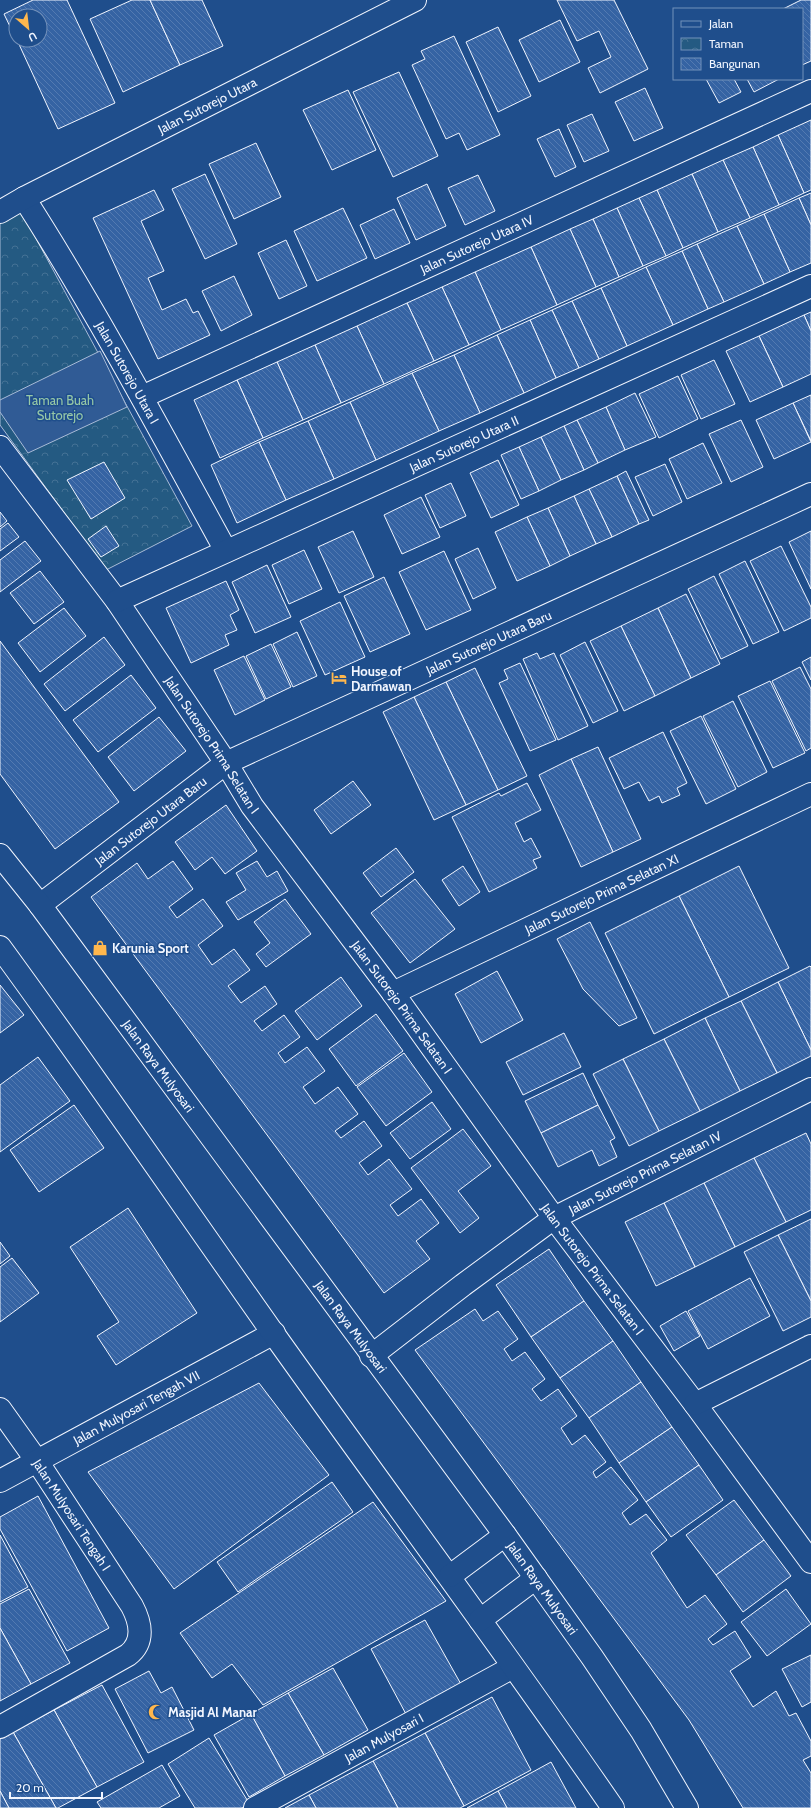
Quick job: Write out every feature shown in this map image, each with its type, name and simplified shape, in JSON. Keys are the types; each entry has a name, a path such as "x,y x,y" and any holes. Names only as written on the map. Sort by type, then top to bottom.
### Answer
{"street":[{"name":"Jalan Sutorejo Utara","path":"0,212 24,198 416,0"},
{"name":"Jalan Sutorejo Utara IV","path":"142,397 811,91"},
{"name":"Jalan Sutorejo Utara I","path":"24,198 51,241 142,397 226,551"},
{"name":"Jalan Sutorejo Utara II","path":"117,601 811,286"},
{"name":"Jalan Sutorejo Prima Selatan I","path":"0,447 117,601 226,763 252,806 393,993 554,1218 695,1404 811,1562"},
{"name":"Jalan Sutorejo Utara Baru","path":"40,905 226,763 811,494"},
{"name":"Jalan Sutorejo Prima Selatan XI","path":"393,993 811,794"},
{"name":"Jalan Raya Mulyosari","path":"0,855 40,905 536,1578 641,1730 687,1808"},
{"path":"0,947 112,1101 274,1333 450,1576 614,1808"},
{"name":"Jalan Sutorejo Prima Selatan IV","path":"371,1356 554,1218 811,1088"},
{"name":"Jalan Mulyosari Tengah VII","path":"0,1481 274,1333"},
{"path":"695,1404 811,1346"},
{"name":"Jalan Mulyosari Tengah I","path":"0,1409 38,1461 132,1606 138,1616 141,1634 140,1641 128,1655 0,1727"},
{"path":"450,1576 505,1535"},
{"path":"480,1620 536,1578"},
{"name":"Jalan Mulyosari I","path":"255,1808 513,1666"}],"green space":[{"name":"Taman Buah Sutorejo","path":"20,209 192,526 106,570 0,425 0,223"}],"shaded area":[{"path":"100,351 127,407 28,453 0,412 0,400"}],"building":[{"path":"33,0 67,0 115,103 58,129 21,48 48,48 48,8 16,8"},
{"path":"132,0 150,0 180,65 123,92 90,19"},
{"path":"150,0 202,0 223,46 180,65"},
{"path":"557,0 614,0 648,69 600,93 588,68 611,57 599,31 577,41"},
{"path":"801,0 811,0 811,61 803,65 803,8 785,8"},
{"path":"8,12 8,22 4,14"},
{"path":"560,20 580,62 539,82 519,40"},
{"path":"498,27 531,96 498,112 466,42"},
{"path":"454,36 500,135 467,150 459,133 446,139 412,65 425,59 421,51"},
{"path":"399,72 438,156 393,177 353,92"},
{"path":"707,80 735,80 741,92 719,103"},
{"path":"748,80 777,80 754,92"},
{"path":"645,88 663,128 634,141 615,102"},
{"path":"348,90 376,150 332,170 303,110"},
{"path":"592,114 609,151 584,162 567,125"},
{"path":"811,120 811,190 804,193 778,135"},
{"path":"559,129 576,167 555,177 537,139"},
{"path":"778,135 804,193 779,205 753,147"},
{"path":"256,143 281,197 234,219 209,164"},
{"path":"753,147 779,205 750,218 723,160"},
{"path":"723,160 750,218 718,232 692,174"},
{"path":"205,174 237,244 205,259 172,189"},
{"path":"692,174 718,232 683,248 657,190"},
{"path":"478,175 495,211 465,225 448,188"},
{"path":"427,184 446,226 416,240 397,198"},
{"path":"154,190 164,210 141,221 164,271 148,278 162,310 186,299 193,313 198,311 210,335 158,359 93,218"},
{"path":"657,190 683,248 666,256 639,198"},
{"path":"811,193 811,225 799,198"},
{"path":"639,198 666,256 643,266 617,208"},
{"path":"799,198 811,225 811,263 790,272 764,214"},
{"path":"343,208 367,258 317,281 294,231"},
{"path":"617,208 643,266 619,277 593,219"},
{"path":"394,209 410,243 375,259 360,225"},
{"path":"764,214 790,272 764,284 737,226"},
{"path":"593,219 619,277 596,287 570,229"},
{"path":"737,226 764,284 724,302 697,244"},
{"path":"570,229 596,287 557,305 531,247"},
{"path":"286,240 307,286 279,299 258,253"},
{"path":"697,244 724,302 708,309 682,251"},
{"path":"531,247 557,305 501,330 475,272"},
{"path":"682,251 708,309 673,325 646,267"},
{"path":"646,267 673,325 627,346 601,288"},
{"path":"475,272 501,330 469,345 442,287"},
{"path":"234,276 252,315 221,331 202,291"},
{"path":"442,287 469,345 434,361 407,303"},
{"path":"601,288 627,346 599,359 572,301"},
{"path":"572,301 599,359 579,368 552,310"},
{"path":"407,303 434,361 384,384 357,326"},
{"path":"552,310 579,368 556,378 530,320"},
{"path":"811,312 811,331 804,315"},
{"path":"804,315 811,331 811,374 783,387 759,336"},
{"path":"530,320 556,378 524,393 497,335"},
{"path":"357,326 384,384 341,403 315,345"},
{"path":"497,335 524,393 480,413 454,355"},
{"path":"759,336 783,387 750,402 726,351"},
{"path":"315,345 341,403 303,420 277,362"},
{"path":"454,355 480,413 439,431 412,373"},
{"path":"714,360 735,404 701,419 681,375"},
{"path":"277,362 303,420 263,438 237,380"},
{"path":"412,373 439,431 376,460 350,402"},
{"path":"678,376 698,419 659,438 639,394"},
{"path":"237,380 263,438 220,458 194,400"},
{"path":"635,393 656,437 625,450 606,407"},
{"path":"811,395 811,441 793,403"},
{"path":"350,402 376,460 334,479 308,421"},
{"path":"793,403 811,442 774,459 756,420"},
{"path":"606,407 625,450 598,463 577,420"},
{"path":"577,420 598,463 584,470 564,426"},
{"path":"741,420 763,467 731,482 709,434"},
{"path":"308,421 334,479 286,500 259,442"},
{"path":"564,426 584,470 561,480 541,437"},
{"path":"541,437 561,480 539,491 519,447"},
{"path":"259,442 286,500 237,523 211,465"},
{"path":"703,443 722,483 687,499 669,459"},
{"path":"519,447 539,491 521,499 501,455"},
{"path":"498,460 519,505 491,518 470,473"},
{"path":"104,462 125,498 91,519 67,480"},
{"path":"665,464 682,502 653,516 635,477"},
{"path":"626,471 649,520 639,524 617,476"},
{"path":"617,476 639,524 612,537 589,489"},
{"path":"451,483 466,516 440,528 425,495"},
{"path":"589,489 612,537 596,544 574,496"},
{"path":"574,496 596,544 570,556 548,508"},
{"path":"421,497 440,537 402,554 384,515"},
{"path":"548,508 570,556 550,566 527,517"},
{"path":"0,512 7,521 0,527"},
{"path":"527,517 550,566 517,581 495,532"},
{"path":"8,523 19,537 0,551 0,529"},
{"path":"106,526 119,546 101,557 88,539"},
{"path":"353,531 374,577 339,593 318,547"},
{"path":"811,531 811,589 789,542"},
{"path":"25,541 41,561 0,592 0,560"},
{"path":"781,546 811,607 811,618 784,631 750,561"},
{"path":"478,548 496,588 473,599 455,559"},
{"path":"304,550 322,589 289,604 272,565"},
{"path":"444,551 471,610 426,630 399,572"},
{"path":"745,561 779,632 753,644 719,574"},
{"path":"267,565 291,617 255,633 232,582"},
{"path":"40,571 64,602 34,624 10,593"},
{"path":"714,576 748,646 721,659 688,589"},
{"path":"384,577 410,634 370,652 344,596"},
{"path":"226,581 239,610 230,615 237,630 225,635 229,645 191,663 166,608"},
{"path":"686,594 720,664 691,678 658,608"},
{"path":"340,602 365,657 325,675 300,621"},
{"path":"64,608 86,636 40,672 18,643"},
{"path":"658,608 691,678 655,696 621,626"},
{"path":"621,626 655,696 624,711 590,641"},
{"path":"297,632 317,676 293,687 273,644"},
{"path":"104,637 125,665 65,711 44,684"},
{"path":"0,641 119,802 55,849 0,774"},
{"path":"585,642 618,711 593,723 560,655"},
{"path":"271,644 291,687 266,699 246,656"},
{"path":"537,653 540,659 554,653 588,726 558,740 523,659"},
{"path":"244,656 265,700 235,715 214,670"},
{"path":"811,657 811,680 802,662"},
{"path":"520,663 556,740 530,751 499,683 508,679 504,670"},
{"path":"800,667 811,689 811,748 806,751 772,681"},
{"path":"475,668 527,776 498,790 446,682"},
{"path":"131,675 156,708 98,752 73,720"},
{"path":"770,681 805,753 773,768 738,696"},
{"path":"446,682 498,790 466,805 414,697"},
{"path":"414,697 466,805 434,820 383,712"},
{"path":"733,701 767,772 738,787 703,716"},
{"path":"701,716 736,789 706,804 670,731"},
{"path":"159,717 186,751 134,791 108,757"},
{"path":"663,732 687,783 677,788 680,795 662,803 659,796 649,801 639,782 624,789 609,758"},
{"path":"598,747 641,839 613,852 571,759"},
{"path":"571,759 613,852 581,867 539,775"},
{"path":"353,781 371,805 331,834 314,810"},
{"path":"527,783 541,810 515,823 524,842 531,838 541,857 533,860 537,868 489,892 452,817 499,793 501,796"},
{"path":"226,805 257,851 225,874 212,857 195,870 175,842"},
{"path":"396,848 414,872 381,897 363,873"},
{"path":"173,861 193,889 169,907 177,918 203,899 223,926 198,945 212,965 234,949 250,970 228,986 241,1003 265,986 277,1004 254,1021 262,1031 284,1015 300,1037 278,1053 285,1063 307,1047 325,1071 303,1087 315,1104 338,1087 358,1114 335,1131 341,1138 364,1121 382,1146 359,1163 368,1175 389,1159 412,1189 390,1205 398,1216 421,1199 439,1223 416,1241 430,1259 384,1293 91,897 137,863 148,879"},
{"path":"257,861 267,877 277,871 288,891 238,920 226,902 246,890 236,873"},
{"path":"463,866 480,892 459,906 442,880"},
{"path":"739,866 789,968 729,997 679,896"},
{"path":"415,879 455,929 410,963 371,913"},
{"path":"679,896 729,997 654,1034 605,933"},
{"path":"285,899 311,934 266,967 256,954 270,943 254,922"},
{"path":"590,922 637,1018 619,1026 583,989 557,939"},
{"path":"810,966 811,967 811,1050 778,982"},
{"path":"497,971 523,1020 481,1043 455,994"},
{"path":"341,977 362,1006 317,1040 295,1011"},
{"path":"778,982 811,1050 811,1056 777,1073 741,1001"},
{"path":"0,985 24,1015 0,1033"},
{"path":"741,1001 777,1073 740,1091 705,1018"},
{"path":"376,1014 403,1051 356,1086 329,1049"},
{"path":"705,1018 740,1091 700,1111 664,1039"},
{"path":"564,1033 581,1067 523,1095 506,1062"},
{"path":"664,1039 700,1111 659,1131 623,1059"},
{"path":"404,1053 432,1092 386,1126 357,1087"},
{"path":"38,1057 70,1101 0,1152 0,1085"},
{"path":"623,1059 659,1131 629,1146 593,1074"},
{"path":"583,1073 598,1105 541,1133 525,1101"},
{"path":"432,1102 451,1129 410,1159 390,1133"},
{"path":"74,1105 104,1148 39,1192 10,1150"},
{"path":"598,1105 615,1138 610,1141 617,1157 599,1166 592,1150 558,1167 541,1133"},
{"path":"463,1129 491,1166 458,1191 479,1218 460,1233 411,1168"},
{"path":"806,1133 811,1144 811,1210 786,1222 754,1158"},
{"path":"754,1158 786,1222 735,1247 704,1183"},
{"path":"704,1183 735,1247 695,1267 664,1203"},
{"path":"664,1203 695,1267 656,1286 625,1222"},
{"path":"128,1208 197,1313 116,1365 97,1336 119,1322 70,1247"},
{"path":"811,1219 811,1301 778,1235"},
{"path":"778,1235 811,1301 811,1317 783,1331 744,1252"},
{"path":"0,1242 10,1256 0,1264"},
{"path":"549,1249 584,1301 531,1337 496,1285"},
{"path":"12,1258 39,1293 0,1322 0,1267"},
{"path":"750,1278 770,1316 708,1349 688,1311"},
{"path":"584,1301 613,1341 560,1378 531,1337"},
{"path":"475,1309 483,1321 498,1311 518,1339 504,1349 512,1361 525,1352 545,1379 532,1389 541,1401 558,1389 577,1416 561,1428 572,1445 585,1435 606,1462 593,1472 596,1478 611,1467 638,1500 622,1513 630,1525 646,1514 667,1540 651,1553 687,1608 705,1595 727,1624 708,1639 713,1645 735,1631 751,1657 730,1671 753,1707 776,1691 789,1716 796,1713 811,1741 811,1756 803,1760 811,1773 811,1808 743,1808 689,1720 415,1350"},
{"path":"686,1311 700,1336 674,1351 660,1326"},
{"path":"613,1341 641,1382 589,1418 560,1378"},
{"path":"641,1382 672,1427 619,1463 589,1418"},
{"path":"259,1383 329,1475 174,1589 88,1472"},
{"path":"672,1427 699,1465 646,1502 619,1463"},
{"path":"699,1465 723,1500 671,1537 646,1502"},
{"path":"332,1482 353,1512 238,1592 217,1562"},
{"path":"38,1496 109,1628 67,1651 0,1529 0,1517"},
{"path":"734,1500 764,1540 716,1575 686,1535"},
{"path":"373,1502 446,1601 263,1705 232,1664 212,1678 180,1633"},
{"path":"0,1535 28,1587 0,1602"},
{"path":"764,1540 791,1576 743,1612 716,1575"},
{"path":"29,1589 70,1663 31,1684 0,1628 0,1604"},
{"path":"786,1589 811,1624 767,1656 741,1622"},
{"path":"425,1620 462,1686 407,1716 371,1649"},
{"path":"0,1628 31,1684 0,1701"},
{"path":"811,1655 811,1702 802,1707 782,1669"},
{"path":"333,1668 368,1730 324,1755 288,1693"},
{"name":"Masjid Al Manar","path":"149,1671 161,1693 172,1687 194,1730 148,1753 115,1689"},
{"path":"102,1685 144,1762 97,1787 54,1710"},
{"path":"288,1693 324,1755 285,1776 251,1714"},
{"path":"492,1697 531,1770 464,1806 425,1733"},
{"path":"54,1710 97,1787 58,1808 56,1808 13,1732"},
{"path":"251,1714 285,1776 249,1797 214,1735"},
{"path":"13,1732 56,1808 9,1808 0,1791 0,1739"},
{"path":"425,1733 464,1806 460,1808 398,1808 373,1761"},
{"path":"209,1738 249,1803 242,1808 195,1808 168,1764"},
{"path":"373,1761 398,1808 316,1808 309,1795"},
{"path":"551,1762 576,1808 507,1808 498,1791"},
{"path":"162,1765 180,1796 159,1808 101,1808 97,1802"},
{"path":"0,1791 9,1808 0,1808"},
{"path":"498,1791 507,1808 467,1808"},
{"path":"309,1795 316,1808 285,1808"}],"place":[{"name":"House of Darmawan","path":"339,678"},
{"name":"Karunia Sport","path":"100,948"},
{"name":"Masjid Al Manar","path":"156,1712"}]}
